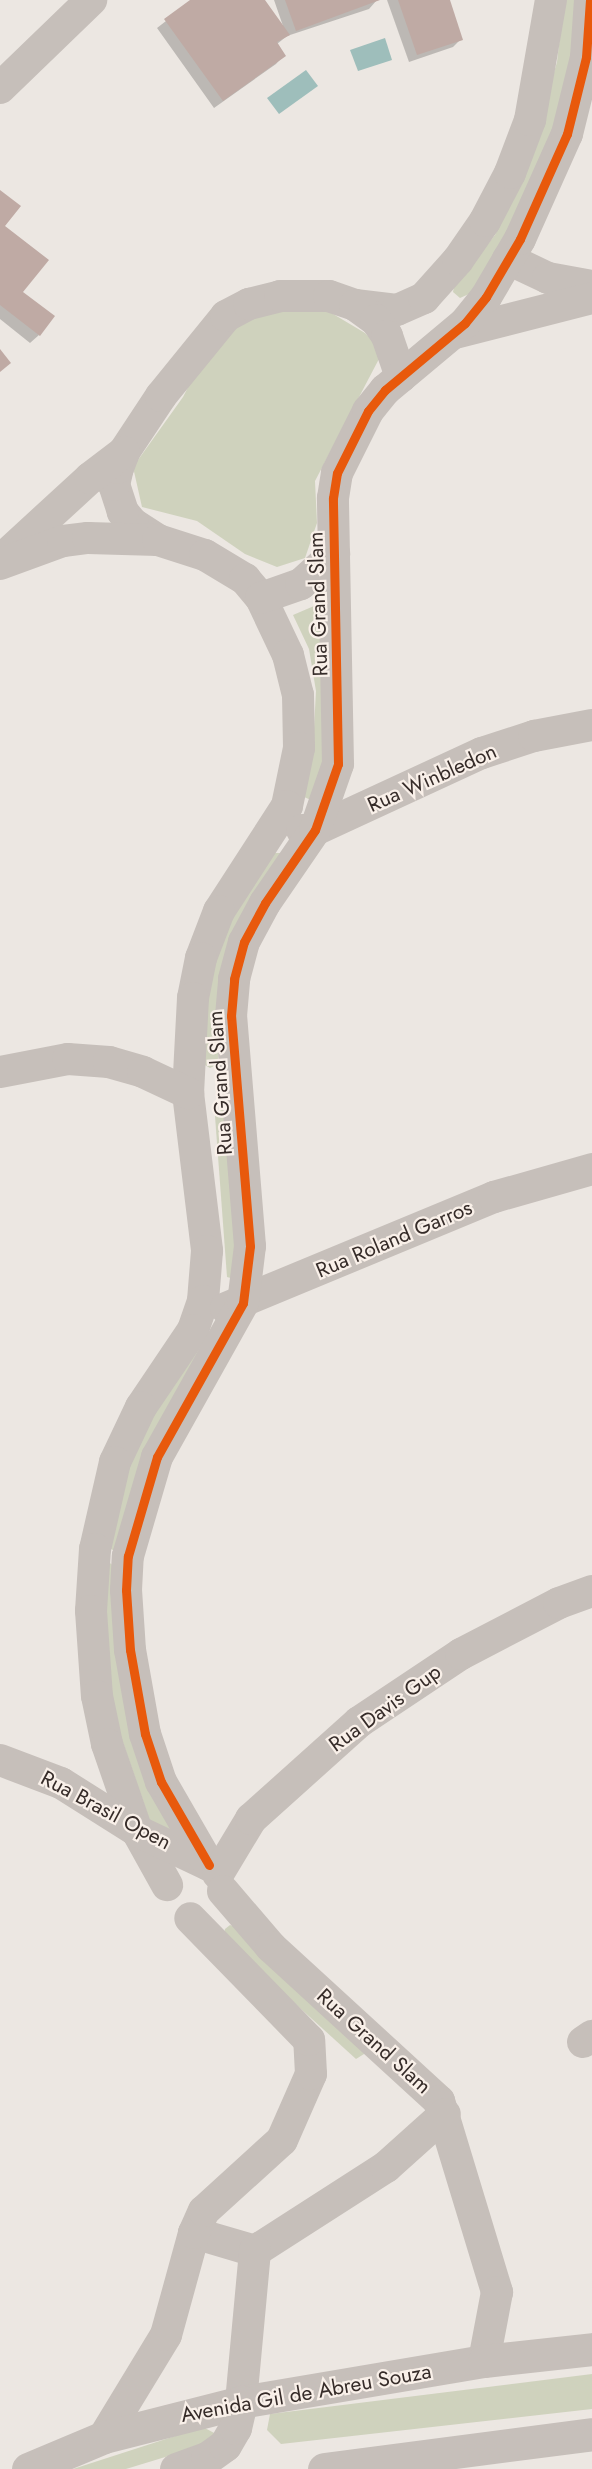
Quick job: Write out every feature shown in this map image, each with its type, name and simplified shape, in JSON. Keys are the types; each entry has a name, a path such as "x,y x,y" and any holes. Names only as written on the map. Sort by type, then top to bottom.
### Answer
{"street":[{"path":"0,88 91,0"},
{"path":"158,540 133,524 117,499 114,485 124,452 168,387 226,316 249,304 280,296 329,296 356,305 397,310 424,298 458,261 485,221 510,173 530,120 551,0"},
{"name":"Rua Grand Slam","path":"484,2361 497,2292 445,2114 428,2088 261,1938 216,1876 161,1782 145,1734 130,1650 126,1590 128,1556 157,1457 243,1303 250,1246 231,1016 234,979 244,942 260,913 315,830 338,764 333,498 337,473 368,411 401,377 455,333 486,297 508,259 545,188 567,134 586,57 590,0"},
{"path":"508,259 548,278 592,286"},
{"path":"455,333 592,298"},
{"path":"356,305 376,320 387,336 401,377"},
{"path":"0,562 90,478 124,452"},
{"path":"0,562 63,541 158,540"},
{"name":"Rua Grand Slam","path":"158,540 185,546 224,565 245,579 261,598 294,674 300,717 296,771 287,806 274,831 219,911 201,958 193,998 188,1093 207,1251 200,1315 176,1358 141,1407 115,1462 95,1549 91,1611 97,1696 107,1744 137,1830 167,1885"},
{"path":"261,598 301,584 334,554"},
{"name":"Rua Winbledon","path":"274,831 315,830 482,753 534,736 592,725"},
{"path":"0,1072 68,1059 109,1062 143,1072 188,1093"},
{"name":"Rua Roland Garros","path":"200,1315 243,1303 494,1197 592,1169"},
{"name":"Rua Davis Gup","path":"216,1876 251,1819 359,1722 461,1654 550,1608 592,1591"},
{"name":"Rua Brasil Open","path":"0,1760 61,1783 216,1876"},
{"path":"183,1864 216,1876 217,1908 209,1915 190,1918 170,1902 167,1885 170,1876 183,1864"},
{"name":"Rua Grand Slam","path":"190,1918 240,1973 290,2019 309,2040 313,2058 311,2074 282,2140 211,2201 194,2233"},
{"path":"255,2252 386,2167 445,2114"},
{"path":"104,2437 166,2335 194,2233 255,2252"},
{"path":"176,2469 207,2458 225,2445 235,2428 241,2402 255,2252"},
{"name":"Avenida Gil de Abreu Souza","path":"28,2469 104,2437 241,2402 484,2361 592,2349"},
{"path":"337,2468 592,2434"}],"green space":[{"path":"564,0 578,0 568,83 554,135 505,244 469,294 460,298 453,292 454,287 495,235 526,168 557,62"},
{"path":"318,305 365,333 377,345 380,357 315,481 317,523 305,558 277,567 245,554 197,521 142,507 133,467 183,397 211,343 251,314"},
{"path":"314,606 325,651 327,775 313,801 302,796 313,747 316,691 309,649 293,615"},
{"path":"272,853 280,853 284,860 222,991 218,1064 210,1068 203,1064 206,994 217,937"},
{"path":"222,1109 229,1111 241,1274 234,1279 227,1277 215,1116"},
{"path":"202,1345 116,1552 108,1547 135,1440"},
{"path":"107,1561 114,1566 172,1830 158,1845 116,1722 108,1682 100,1565"},
{"path":"230,1925 238,1928 365,2049 364,2054 356,2059 223,1938 225,1929"},
{"path":"592,2374 592,2409 281,2444 267,2430 270,2414"},
{"path":"203,2427 216,2434 198,2447 126,2469 73,2469"}],"water":[{"path":"385,38 392,60 358,71 350,50"},
{"path":"306,70 318,86 279,114 267,98"}],"building":[{"path":"190,0 265,0 290,35 277,42 286,56 223,101 164,19"},
{"path":"285,0 380,0 296,31"},
{"path":"398,0 450,0 463,40 417,55"},
{"path":"0,190 21,206 5,226 49,260 23,292 55,316 40,336 0,305"},
{"path":"0,349 11,363 0,372"}],"cycle path":[{"path":"209,1865 161,1782 145,1734 130,1650 126,1590 128,1556 157,1457 243,1303 250,1246 231,1016 234,979 244,942 265,903 315,830 338,764 333,498 337,473 368,411 385,390 465,323 486,297 520,239 567,134 586,57 590,0"}]}
